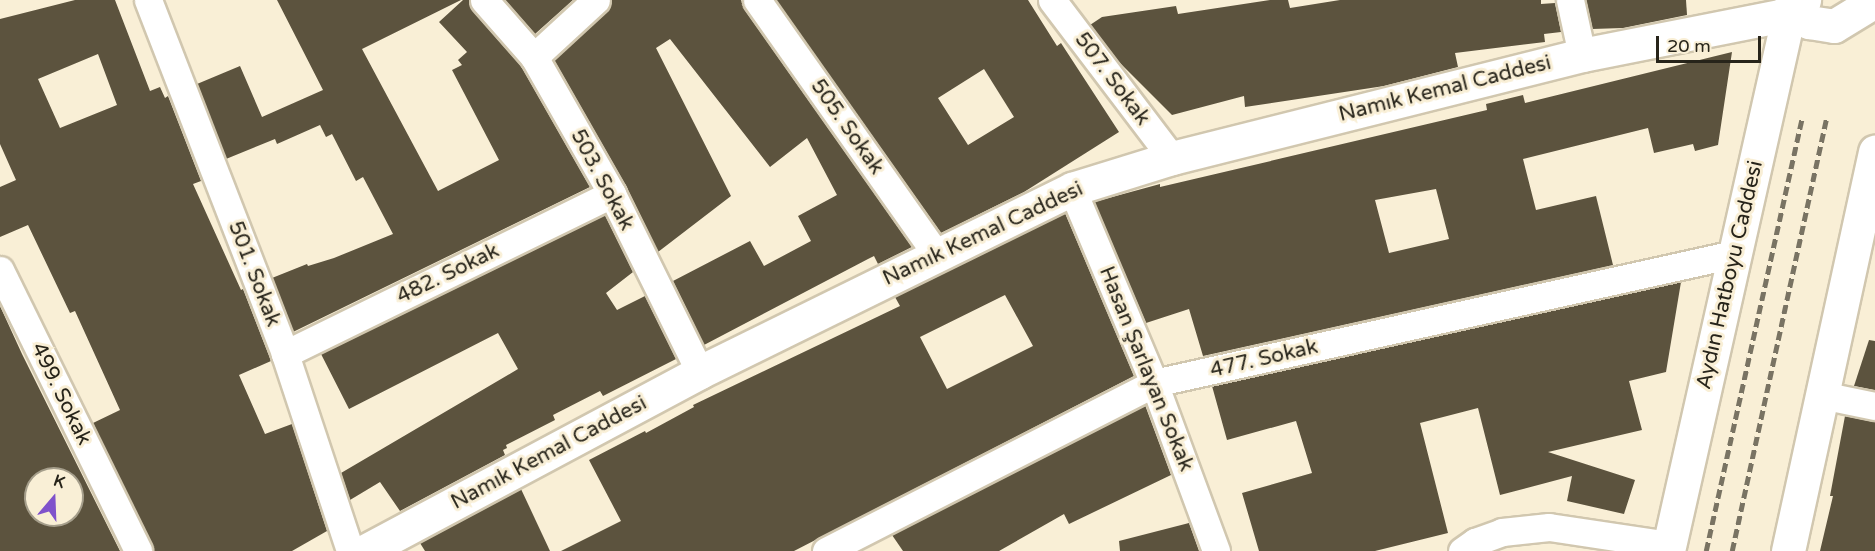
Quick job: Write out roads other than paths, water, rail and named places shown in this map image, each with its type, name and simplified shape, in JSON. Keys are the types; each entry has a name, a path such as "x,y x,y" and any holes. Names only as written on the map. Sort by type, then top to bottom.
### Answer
{"main road":[{"name":"Namık Kemal Caddesi","path":"365,551 700,372 1072,189 1172,158 1582,55 1795,5 1809,22 1834,26 1875,1"},
{"name":"Aydın Hatboyu Caddesi","path":"1669,548 1734,254 1795,5"},
{"path":"1788,551 1821,395 1871,198 1875,151"}],"street":[{"name":"501. Sokak","path":"148,0 285,354 350,551"},
{"name":"503. Sokak","path":"484,0 534,57 612,194 700,372"},
{"path":"534,57 596,0"},
{"name":"505. Sokak","path":"758,0 937,255"},
{"name":"507. Sokak","path":"1052,0 1172,158"},
{"path":"1570,0 1582,55"},
{"name":"Hasan Şarlayan Sokak","path":"1072,189 1154,383 1216,551"},
{"name":"482. Sokak","path":"285,354 612,194"},
{"name":"477. Sokak","path":"826,551 1154,383 1734,254"},
{"name":"499. Sokak","path":"0,270 138,551"},
{"path":"1821,395 1875,406"},
{"path":"1462,551 1475,542 1502,532 1549,527 1669,548"}],"railway":[{"path":"1706,551 1802,117"},
{"path":"1732,551 1826,119"}]}
